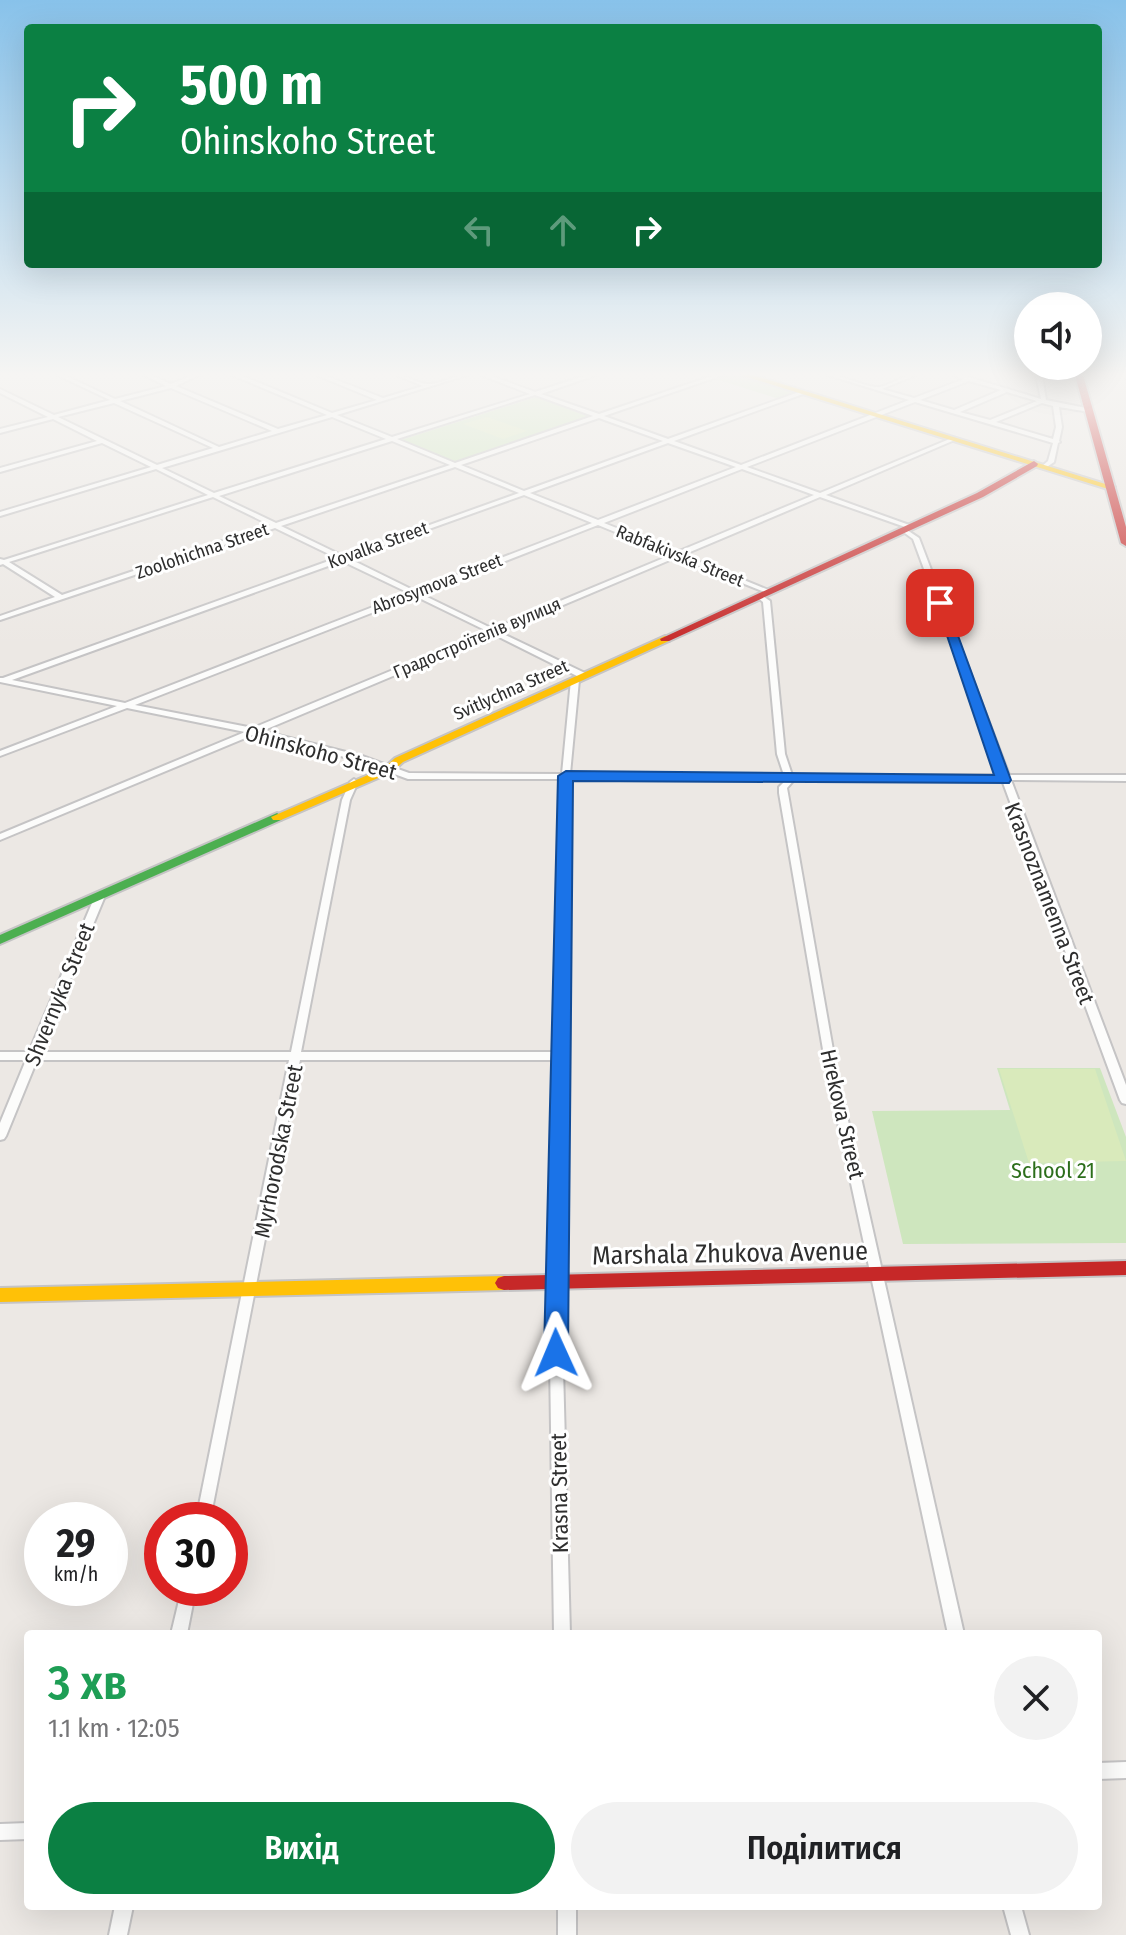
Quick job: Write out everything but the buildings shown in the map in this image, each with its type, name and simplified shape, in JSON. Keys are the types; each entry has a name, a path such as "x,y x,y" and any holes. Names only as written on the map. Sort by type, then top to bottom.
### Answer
{"street":[{"path":"151,465 493,632 579,678"},
{"path":"0,514 165,465"},
{"path":"1,562 310,465"},
{"name":"Zoolohichna Street","path":"0,618 455,465"},
{"name":"Rabfakivska Street","path":"457,465 764,594"},
{"name":"Kovalka Street","path":"1,681 601,465"},
{"path":"736,465 907,529"},
{"name":"Abrosymova Street","path":"0,754 745,465"},
{"name":"Градостроїтелiв вулиця","path":"0,837 891,465"},
{"name":"Svitlychna Street","path":"0,940 354,782 388,770 399,760 907,529 1038,465"},
{"path":"1040,465 1111,487"},
{"path":"1105,465 1126,543"},
{"name":"Krasnoznamenna Street","path":"907,529 916,538 1126,1100"},
{"path":"1,562 62,598"},
{"name":"Hrekova Street","path":"764,594 781,754 790,778 783,793 829,1057 955,1630"},
{"name":"Krasna Street","path":"562,1630 558,1281 566,776 579,678"},
{"name":"Ohinskoho Street","path":"1,681 254,731 359,758 408,776 1126,778"},
{"name":"Myrhorodska Street","path":"207,1502 346,800 354,782"},
{"name":"Shvernyka Street","path":"0,1136 100,896"},
{"path":"0,1056 563,1056"},
{"name":"Marshala Zhukova Avenue","path":"0,1295 1126,1268"},
{"path":"180,1630 185,1606"},
{"path":"1102,1771 1126,1770"},
{"path":"0,1832 24,1831"},
{"path":"118,1935 123,1910"},
{"path":"567,1910 567,1935"},
{"path":"1013,1910 1020,1935"}],"green space":[{"name":"School 21","path":"997,1068 1100,1068 1126,1137 1126,1243 903,1244 872,1111 1010,1110"},
{"path":"999,1069 1095,1069 1126,1161 1029,1163"}],"traffic: fast":[{"path":"0,940 277,817"}],"traffic: slow":[{"path":"1040,465 1111,487"},
{"path":"277,817 388,770 399,760 665,639"},
{"path":"0,1295 504,1283"}],"traffic: jam":[{"path":"665,639 980,495 1032,465"},
{"path":"1104,465 1126,543"},
{"path":"504,1283 1126,1268"}],"route":[{"path":"556,1353 555,1291 560,1272 566,776 1004,780 940,603"}]}
